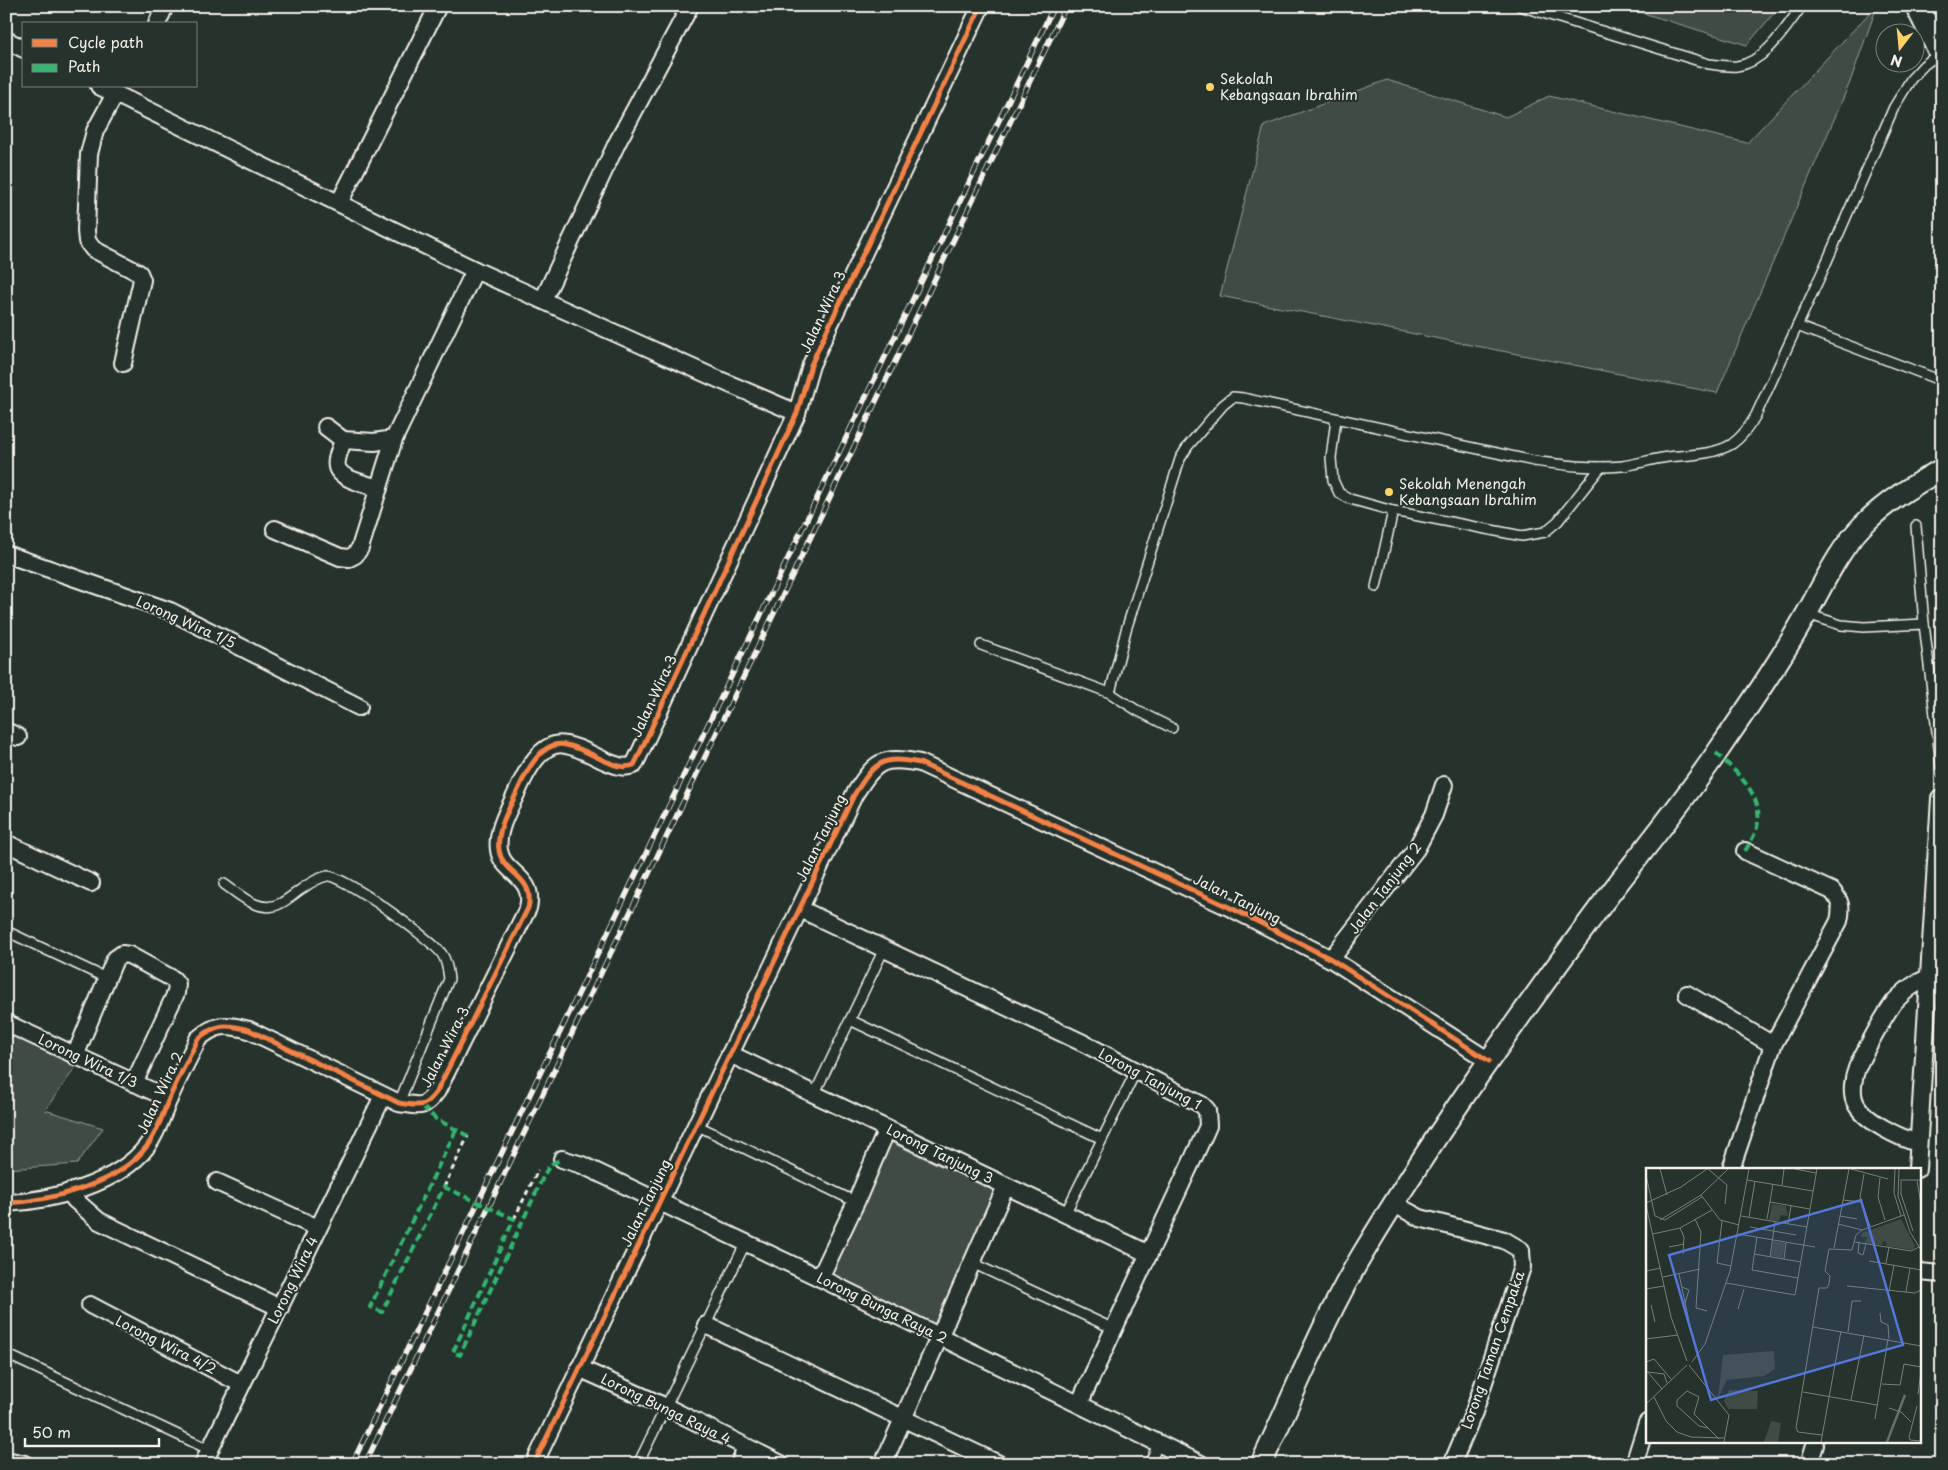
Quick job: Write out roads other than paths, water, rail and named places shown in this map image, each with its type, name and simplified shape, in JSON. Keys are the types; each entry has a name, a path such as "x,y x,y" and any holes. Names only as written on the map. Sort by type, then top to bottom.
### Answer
{"main road":[{"path":"1917,6 1941,54"}],"street":[{"path":"158,22 165,6"},
{"path":"338,203 438,6"},
{"path":"543,300 616,143 690,6"},
{"name":"Jalan Wira 3","path":"249,1030 399,1103 422,1106 430,1101 437,1091 528,908 530,897 527,886 501,858 498,849 498,837 502,825 524,775 541,754 549,747 557,744 575,748 621,768 634,765 797,413 811,365 827,330 981,6"},
{"path":"6,40 22,48"},
{"path":"106,88 122,93 338,203 475,270 797,413"},
{"path":"122,93 95,131 89,154 86,231 87,241 93,249 139,273 142,280 123,362"},
{"path":"275,529 340,557 349,558 355,555 360,548 394,439 475,270"},
{"path":"326,427 343,440 374,442 394,439"},
{"path":"343,440 337,469 342,474 378,488"},
{"path":"1261,1464 1360,1258 1489,1061 1593,917 1716,753 1777,664 1837,559 1862,526 1900,494 1942,469"},
{"name":"Lorong Wira 1/5","path":"6,554 170,611 359,707"},
{"name":"Jalan Tanjung","path":"534,1464 854,795 868,772 878,764 890,759 920,763 1236,910 1331,959 1489,1061"},
{"name":"Jalan Tanjung 2","path":"1331,959 1416,850 1434,815 1444,785"},
{"path":"1917,1168 1940,798"},
{"path":"6,843 91,883"},
{"path":"1731,1168 1773,1045 1840,920 1842,909 1839,899 1832,891 1746,851"},
{"name":"Lorong Tanjung 1","path":"800,909 1083,1043 1202,1105 1208,1110 1209,1119 1204,1135 1079,1404"},
{"path":"75,1056 106,978 116,958 122,954 129,955 173,979 177,984 176,993 134,1083"},
{"path":"1918,1143 1906,1139 1869,1119 1856,1104 1852,1093 1857,1070 1894,1003 1916,982 1930,978"},
{"path":"1687,994 1773,1045"},
{"name":"Lorong Wira 1/3","path":"6,1023 169,1099"},
{"name":"Jalan Wira 2","path":"6,1203 46,1198 69,1192 127,1167 148,1145 198,1039 207,1031 218,1026 233,1026 249,1030"},
{"name":"Lorong Tanjung 3","path":"730,1054 1149,1254"},
{"name":"Lorong Wira 4","path":"206,1457 383,1096"},
{"path":"820,1278 856,1202 887,1129"},
{"name":"Lorong Bunga Raya 2","path":"562,1159 582,1165 746,1242 1201,1464"},
{"path":"216,1182 318,1228"},
{"path":"882,1464 1006,1186"},
{"path":"69,1192 75,1200 100,1221 280,1308"},
{"name":"Lorong Taman Cempaka","path":"1394,1204 1420,1218 1504,1240 1521,1250 1522,1266 1474,1412 1452,1464"},
{"path":"1920,1272 1942,1274"},
{"name":"Lorong Wira 4/2","path":"90,1306 241,1384"},
{"path":"706,1325 999,1464"},
{"name":"Lorong Bunga Raya 4","path":"579,1368 666,1407 780,1464"},
{"path":"1634,1464 1646,1426"},
{"path":"1809,1464 1815,1446"},
{"path":"739,1464 746,1448"},
{"path":"6,1460 25,1464"}],"lane":[{"path":"1520,6 1709,64 1730,66 1749,63 1759,57 1777,38 1802,6"},
{"path":"1110,693 1126,630 1180,459 1188,446 1223,405 1233,398 1243,398 1534,461 1573,466 1601,467 1707,453 1731,444 1747,430 1756,415 1894,107 1911,79 1924,65 1941,54"},
{"path":"1797,326 1942,381"},
{"path":"1336,419 1331,458 1333,480 1339,493 1350,499 1394,511 1522,536 1545,532 1564,514 1601,467"},
{"path":"1376,587 1394,511"},
{"path":"1916,526 1924,624 1942,773"},
{"path":"1806,614 1841,625 1864,627 1924,624"},
{"path":"981,645 1110,693 1138,711 1172,728"},
{"path":"224,884 253,904 270,908 281,904 312,882 328,876 346,882 426,938 442,955 449,979 399,1103"},
{"path":"6,931 106,978"},
{"path":"814,1095 884,949"},
{"path":"850,1020 1102,1139"},
{"path":"1065,1214 1136,1071"},
{"path":"696,1125 856,1202"},
{"path":"638,1464 746,1242"},
{"path":"972,1262 1114,1329"},
{"path":"6,1354 206,1457"},
{"path":"1149,1464 1159,1443"}],"railway":[{"path":"352,1464 1054,6"},
{"path":"365,1464 1066,6"}],"place":[{"name":"Sekolah Kebangsaan Ibrahim","path":"1210,87"},
{"name":"Sekolah Menengah Kebangsaan Ibrahim","path":"1389,492"}]}
